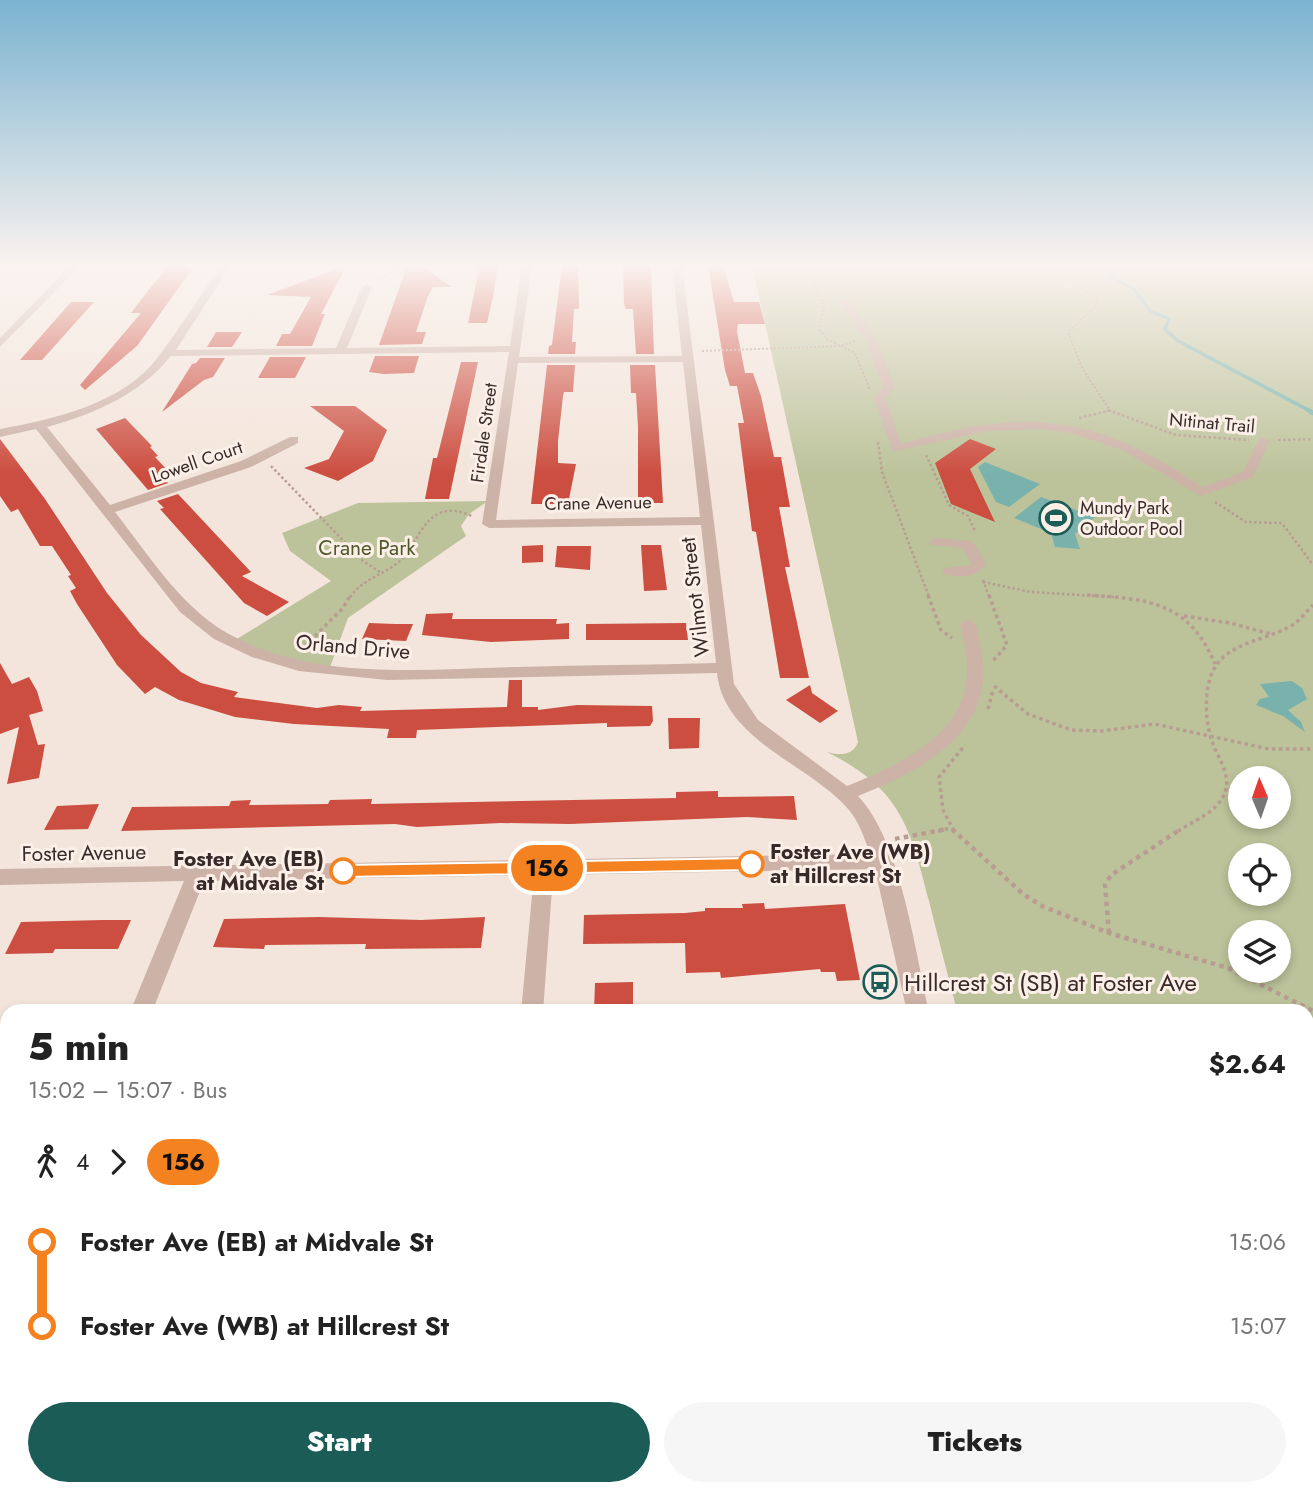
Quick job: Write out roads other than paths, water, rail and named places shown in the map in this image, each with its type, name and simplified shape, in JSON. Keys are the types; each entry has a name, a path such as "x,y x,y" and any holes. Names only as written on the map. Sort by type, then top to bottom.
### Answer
{"street":[{"path":"0,433 39,425 120,394 142,379 178,335"},
{"path":"340,351 347,335"},
{"name":"Firdale Street","path":"489,524 517,335"},
{"name":"Wilmot Street","path":"689,335 724,668 730,694 748,721 776,747 845,794 867,820 882,861 916,1004"},
{"path":"869,335 889,387 880,398 897,449 967,430 998,425 1039,425 1076,430 1136,450 1201,492 1248,474 1264,440"},
{"path":"166,353 340,351 693,355"},
{"name":"Orland Drive","path":"39,425 198,621 248,650 289,663 329,670 403,674 724,668"},
{"name":"Lowell Court","path":"109,510 262,456 293,440"},
{"name":"Crane Avenue","path":"489,524 708,521"},
{"path":"936,541 968,544 979,565 974,571 948,571"},
{"path":"845,794 916,763 954,731 964,716 976,682 976,649 968,624"},
{"name":"Foster Avenue","path":"0,877 882,861"},
{"path":"533,1004 544,868"},
{"path":"144,1004 197,874"}],"water":[{"path":"985,462 1040,484 1009,507 996,502 978,467"},
{"path":"1041,497 1095,517 1075,534 1080,549 1055,547 1051,533 1014,518"},
{"path":"1292,681 1302,688 1307,699 1288,710 1301,722 1305,732 1283,716 1256,705 1260,699 1269,697 1260,684"}],"waterway":[{"path":"1171,335 1178,341 1312,412"},
{"path":"1308,410 1313,413"}],"place":[{"name":"Mundy Park Outdoor Pool","path":"1056,518"},
{"name":"Foster Ave (WB) at Hillcrest St","path":"751,864"},
{"name":"Foster Ave (EB) at Midvale St","path":"343,871"},
{"name":"Hillcrest St (SB) at Foster Ave","path":"880,982"}],"park label":[{"name":"Crane Park","path":"367,548"}]}
